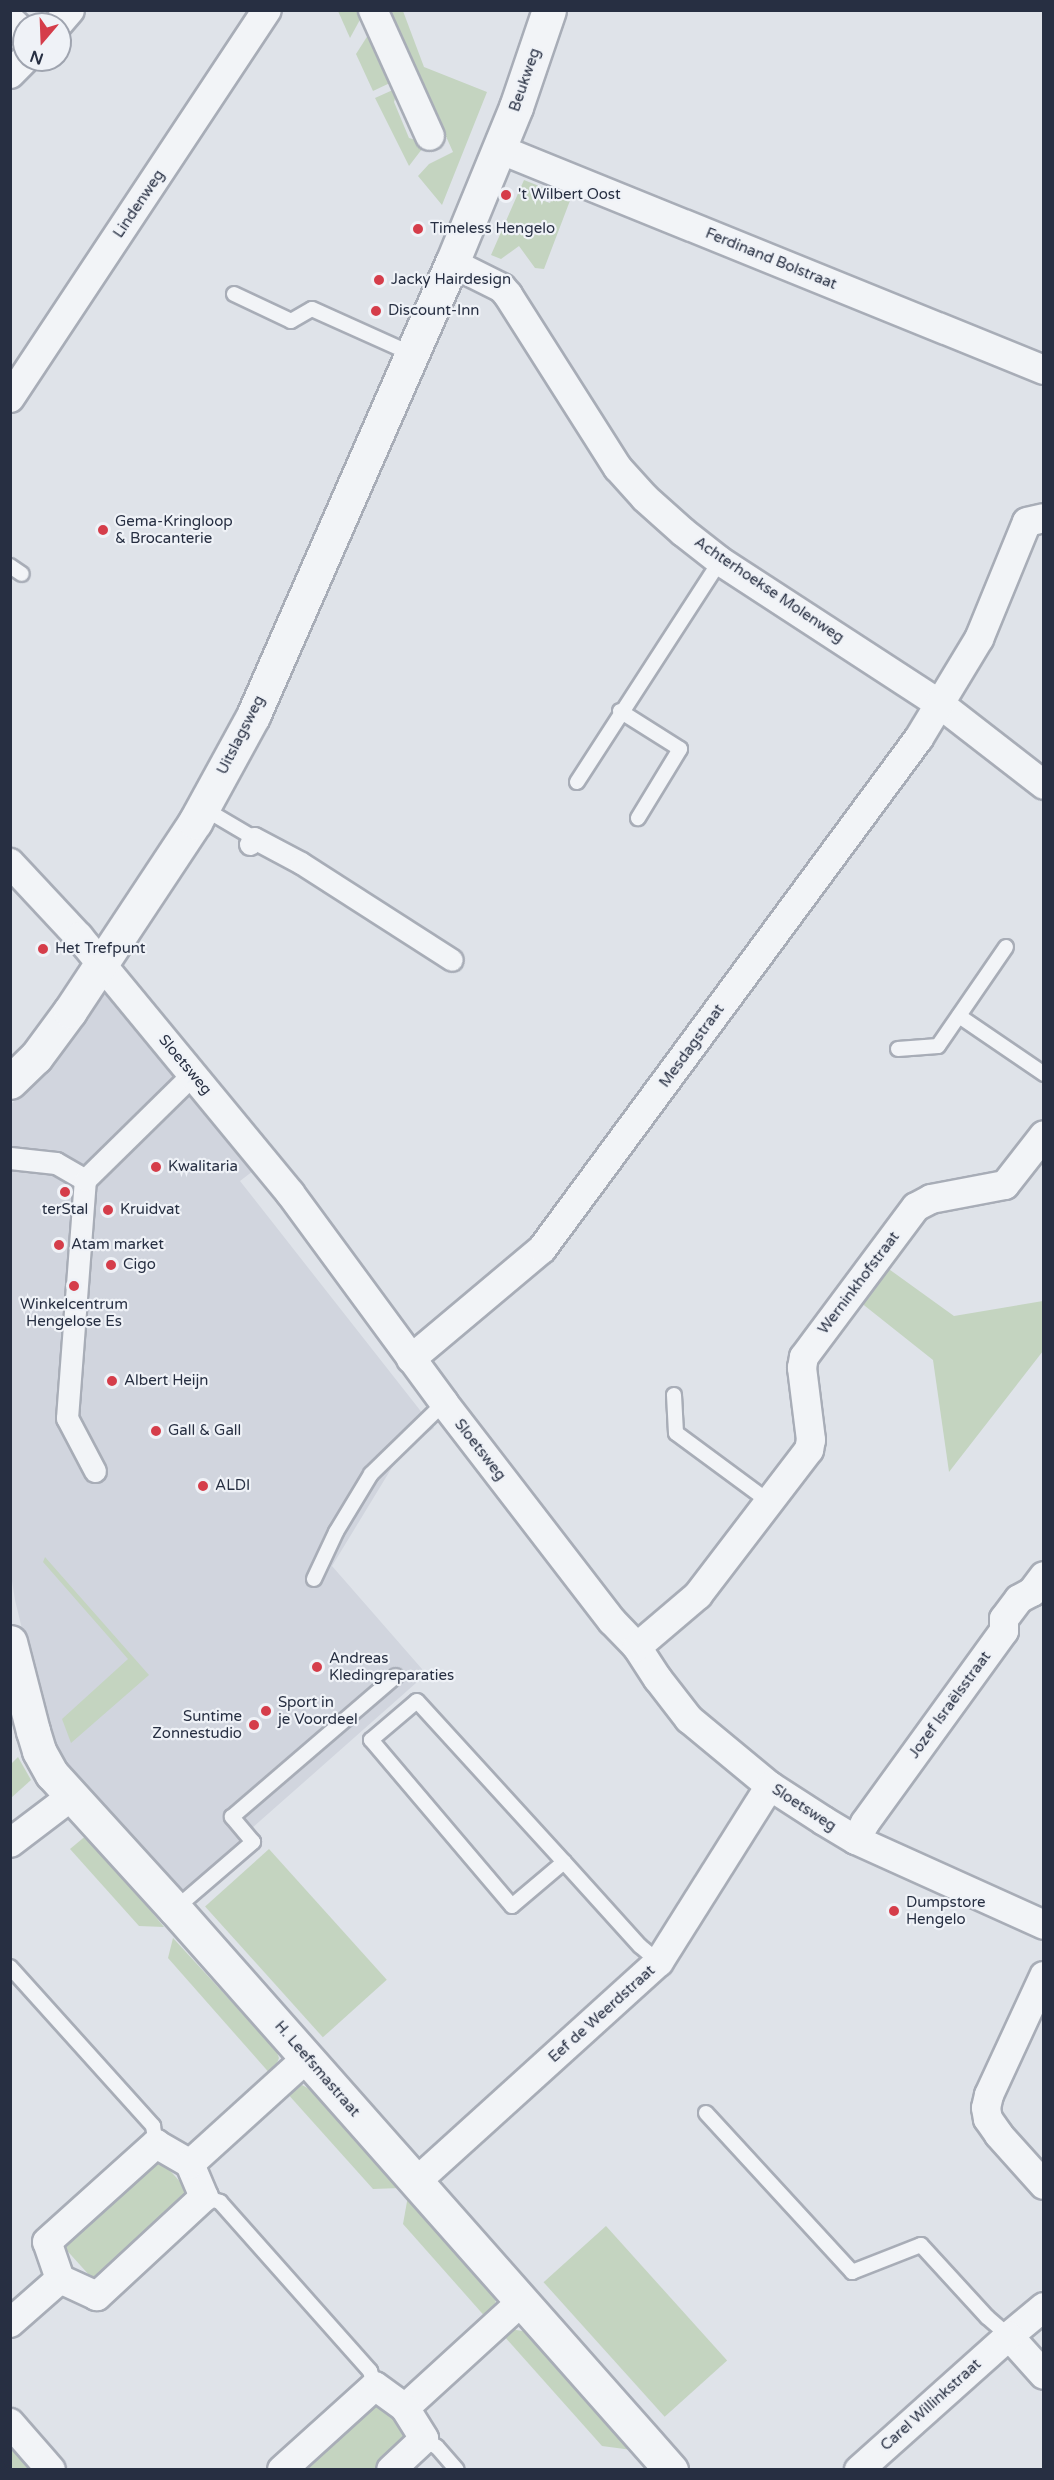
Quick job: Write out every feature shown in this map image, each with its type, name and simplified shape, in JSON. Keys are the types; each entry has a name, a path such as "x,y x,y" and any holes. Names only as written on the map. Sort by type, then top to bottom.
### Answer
{"street":[{"name":"Lindenweg","path":"10,398 267,10"},
{"path":"373,10 430,136"},
{"name":"Beukweg","path":"499,149 549,10"},
{"path":"452,263 499,149"},
{"name":"Ferdinand Bolstraat","path":"499,149 1044,370"},
{"name":"Uitslagsweg","path":"10,1082 36,1057 101,963 203,808 253,716 452,263"},
{"name":"Achterhoekse Molenweg","path":"452,263 502,288 508,295 618,468 660,512 720,561 941,705 1044,785"},
{"name":"Mesdagstraat","path":"411,1359 542,1249 941,705 979,639 1035,520"},
{"path":"252,841 308,867 452,960"},
{"name":"Sloetsweg","path":"10,863 101,963 290,1193 444,1403 612,1622 637,1647 689,1719 770,1786 856,1839 1044,1925"},
{"path":"95,1471 67,1418 84,1169 193,1074"},
{"name":"Werninkhofstraat","path":"637,1647 698,1595 771,1503 809,1450 811,1440 802,1368 804,1357 916,1207 931,1199 1005,1185 1044,1135"},
{"path":"10,1158 56,1163 84,1169"},
{"name":"Jozef Israëlsstraat","path":"856,1839 865,1823 1004,1630 1004,1619 1019,1599 1032,1592 1044,1576"},
{"name":"H. Leefsmastraat","path":"10,1642 39,1751 52,1774 176,1909 671,2469"},
{"name":"Eef de Weerdstraat","path":"416,2182 659,1962 770,1786"},
{"path":"10,1843 72,1796"},
{"path":"1044,1976 989,2095 986,2108 988,2119 999,2134 1044,2185"},
{"path":"190,2164 307,2058"},
{"path":"156,2144 190,2164 204,2197 97,2296 60,2279 47,2242 156,2144"},
{"path":"10,2323 60,2279"},
{"path":"405,2408 522,2301"},
{"name":"Carel Willinkstraat","path":"859,2469 1044,2307"},
{"path":"1006,2339 1044,2375"},
{"path":"282,2469 375,2386 405,2408 424,2439 391,2469"},
{"path":"10,2423 51,2469"}],"lane":[{"path":"234,294 291,321 312,309 412,354"},
{"path":"577,782 620,711 720,561"},
{"path":"620,711 680,749 638,818"},
{"path":"203,808 252,841"},
{"path":"898,1049 938,1046 1006,947"},
{"path":"959,1016 1044,1074"},
{"path":"674,1395 676,1434 771,1503"},
{"path":"314,1579 336,1532 370,1474 444,1403"},
{"path":"176,1909 253,1842 232,1817 396,1676"},
{"path":"564,1862 512,1906 371,1740 417,1701 564,1862 640,1946 659,1962"},
{"path":"10,1967 153,2126 156,2144"},
{"path":"706,2113 852,2272 921,2245 1006,2339"},
{"path":"204,2197 220,2202 370,2371 375,2386"},
{"path":"424,2439 437,2447 457,2469"}],"shaded area":[{"path":"106,987 116,993 253,1171 240,1181 434,1428 402,1451 332,1566 422,1669 416,1683 251,1829 263,1842 189,1904 75,1778 56,1753 44,1720 15,1600 10,1568 10,1105 33,1083 71,1038"}],"green space":[{"path":"338,11 360,11 362,16 350,38"},
{"path":"382,11 403,11 424,67 487,92 442,205 418,176 429,164 453,152 418,74 408,70"},
{"path":"370,32 392,82 373,91 356,54"},
{"path":"395,89 397,92 394,102 409,138 419,141 422,149 409,166 375,98"},
{"path":"524,180 544,188 539,199 550,203 555,192 571,198 544,269 535,268 519,246 501,259 491,255"},
{"path":"886,1267 954,1316 1043,1301 1043,1351 949,1472 933,1360 860,1302"},
{"path":"45,1557 149,1675 71,1743 62,1719 128,1659 43,1562"},
{"path":"18,1757 31,1780 11,1798 11,1764"},
{"path":"88,1834 164,1927 139,1926 70,1849"},
{"path":"269,1849 387,1980 323,2037 205,1907"},
{"path":"173,1938 276,2050 279,2058 272,2076 168,1958"},
{"path":"302,2085 315,2092 400,2188 373,2189 286,2092"},
{"path":"155,2154 192,2195 95,2282 58,2241"},
{"path":"408,2196 495,2295 496,2307 488,2320 403,2224"},
{"path":"606,2226 727,2361 665,2417 544,2282"},
{"path":"510,2329 529,2332 632,2450 602,2446 503,2335"},
{"path":"374,2399 411,2439 378,2469 297,2470"},
{"path":"11,2436 40,2469 11,2469"}],"place":[{"name":"'t Wilbert Oost","path":"506,195"},
{"name":"Timeless Hengelo","path":"418,229"},
{"name":"Jacky Hairdesign","path":"379,280"},
{"name":"Discount-Inn","path":"376,311"},
{"name":"Gema-Kringloop & Brocanterie","path":"103,530"},
{"name":"Het Trefpunt","path":"43,949"},
{"name":"Kwalitaria","path":"156,1167"},
{"name":"terStal","path":"65,1192"},
{"name":"Kruidvat","path":"108,1210"},
{"name":"Atam market","path":"59,1245"},
{"name":"Cigo","path":"111,1265"},
{"name":"Winkelcentrum Hengelose Es","path":"74,1286"},
{"name":"Albert Heijn","path":"112,1381"},
{"name":"Gall & Gall","path":"156,1431"},
{"name":"ALDI","path":"203,1486"},
{"name":"Andreas Kledingreparaties","path":"317,1667"},
{"name":"Sport in je Voordeel","path":"266,1711"},
{"name":"Suntime Zonnestudio","path":"254,1725"},
{"name":"Dumpstore Hengelo","path":"894,1911"}]}
